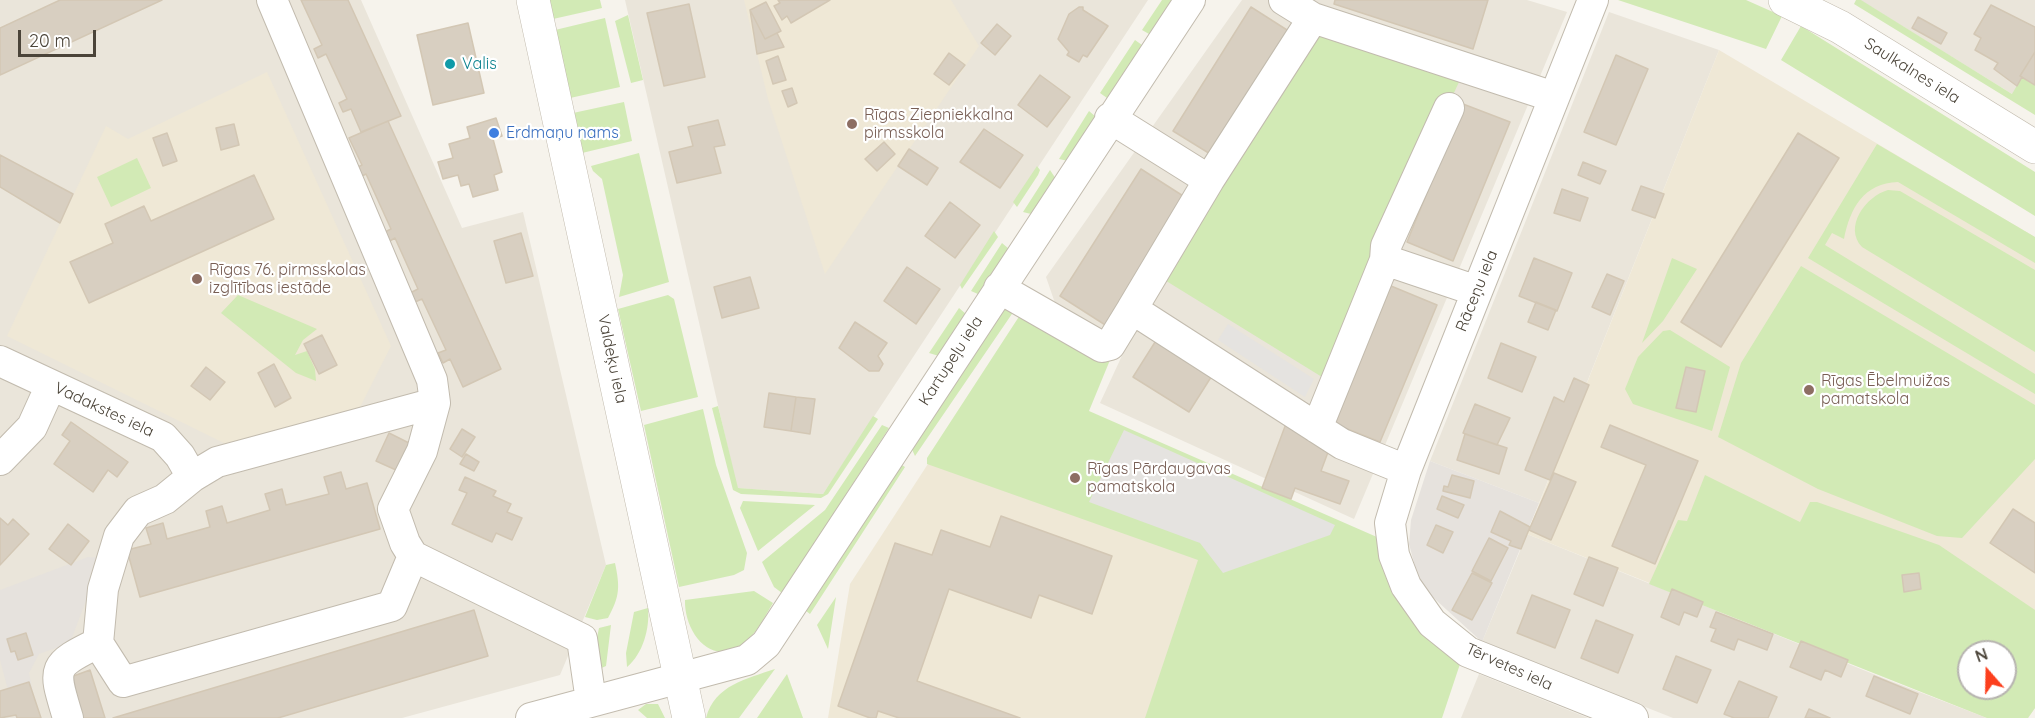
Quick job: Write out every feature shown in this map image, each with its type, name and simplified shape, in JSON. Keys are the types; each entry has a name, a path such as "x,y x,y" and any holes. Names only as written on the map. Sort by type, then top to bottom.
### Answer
{"street":[{"path":"272,0 432,380 435,403 422,451 393,509 405,543 413,556 582,639 591,701"},
{"name":"Valdeķu iela","path":"533,0 689,718"},
{"name":"Kartupeļu iela","path":"531,718 747,660 766,644 1110,118 1190,0"},
{"path":"1284,0 1312,18 1554,97"},
{"name":"Rāceņu iela","path":"1406,586 1394,555 1390,523 1406,470 1593,0"},
{"name":"Saulkalnes iela","path":"1785,0 1840,27 2035,147"},
{"path":"999,288 1102,347 1110,345 1209,180 1312,18"},
{"path":"1317,428 1385,260 1386,246 1449,108"},
{"path":"1110,118 1209,180"},
{"path":"1385,260 1477,291"},
{"path":"1132,309 1342,444 1406,470"},
{"name":"Vadakstes iela","path":"0,361 163,437 180,456 192,477"},
{"path":"0,460 32,428 51,385"},
{"path":"413,556 392,606 123,682 98,644 103,589 119,536 138,511 165,499 192,477 217,462 435,403"},
{"name":"Tērvetes iela","path":"1406,586 1431,623 1468,652 1633,718"},
{"path":"68,718 57,680 59,667 68,658 98,644"}],"shaded area":[{"path":"0,0 361,0 462,228 523,212 606,565 560,675 402,718 0,718"},
{"path":"625,0 1148,0 823,494 737,488"},
{"name":"Rīgas Ziepniekkalna pirmsskola","path":"744,0 951,0 979,46 825,274 768,99"},
{"path":"1242,0 1527,0 1567,12 1354,519 1100,403 1126,347 1055,303 1046,277"},
{"path":"1860,0 2035,0 2035,108 2012,94"},
{"path":"1609,12 1719,50 1539,503 1430,461"},
{"name":"Rīgas Ēbelmuižas pamatskola","path":"1719,50 2035,237 2035,708 2028,718 1987,718 1527,534"},
{"name":"Rīgas 76. pirmsskolas izglītības iestāde","path":"267,72 391,346 357,413 230,446 7,336 106,126 128,139"},
{"name":"Rīgas Pārdaugavas pamatskola","path":"1022,319 1084,412 1434,718 828,718 850,584"},
{"path":"1228,324 1314,379 1305,397 1218,340"},
{"path":"1124,430 1335,525 1330,535 1223,573 1200,543 1089,502"},
{"path":"1430,461 1539,503 1482,642 1425,590 1416,570 1409,544 1411,520"},
{"path":"1527,534 1987,718 1673,718 1482,642"},
{"path":"88,557 102,558 70,643 39,654 29,673 37,712 15,717 0,660 0,590"},
{"path":"1479,674 1588,718 1461,718"}],"green space":[{"path":"549,0 600,0 602,8 553,19"},
{"path":"1162,0 1172,0 1149,34 1142,30"},
{"path":"1618,0 1746,0 1782,16 1766,49"},
{"path":"1856,0 1861,0 2012,94 2022,77 2035,85 2035,115 1854,4"},
{"path":"628,15 643,80 631,83 615,21"},
{"path":"605,18 620,87 570,98 555,30"},
{"path":"1801,26 2035,172 2035,216 1781,60"},
{"path":"1315,29 1459,82 1322,377 1163,279"},
{"path":"1135,40 1142,45 1107,98 1100,93"},
{"path":"624,102 632,141 582,153 573,113"},
{"path":"1089,111 1096,117 1068,161 1059,159"},
{"path":"1877,144 2035,237 2035,263 1898,182 1886,183 1868,192 1860,199 1850,217 1844,239 1832,233 1825,245 2035,374 2035,394 1808,258"},
{"path":"639,153 669,282 619,297 623,275 602,179 591,166"},
{"path":"137,158 151,188 111,207 97,177"},
{"path":"1037,166 1040,170 1038,175 1017,207 1013,202"},
{"path":"1050,170 1056,179 1031,214 1023,212"},
{"path":"1888,190 1900,191 2035,270 2035,352 1862,247 1855,230 1860,213 1872,199"},
{"path":"994,231 998,237 962,289 960,285"},
{"path":"1002,243 1009,249 978,294 971,291"},
{"path":"1672,258 1697,269 1663,321 1642,343"},
{"path":"1801,266 2035,405 2035,459 1962,538 1937,536 1818,489 1718,437 1741,363"},
{"path":"238,295 317,329 303,340 295,355 307,351 315,369 316,381 296,373 221,313"},
{"path":"668,295 674,299 698,397 641,411 618,309"},
{"path":"1008,305 1016,308 915,456 910,445 999,310"},
{"path":"959,308 966,314 939,356 929,353"},
{"path":"1022,312 1110,360 1089,411 1386,541 1463,655 1442,718 1145,718 1198,560 927,464 927,458"},
{"path":"1670,330 1730,367 1712,431 1633,404 1625,389 1638,357 1663,331"},
{"path":"718,406 738,488 823,494 873,416 878,419 828,494 821,498 741,494 733,490 712,408"},
{"path":"703,409 716,465 747,553 744,570 734,575 679,587 644,425"},
{"path":"882,425 889,428 782,593 774,587 762,562 825,510"},
{"path":"897,462 905,467 810,614 802,608"},
{"path":"1705,475 1800,522 1810,502 1817,502 1939,545 2035,610 2035,708 2028,718 1987,718 1649,584 1678,520 1687,521"},
{"path":"743,501 815,505 758,551 740,508"},
{"path":"615,563 618,591 608,618 597,620 585,617 606,565"},
{"path":"754,591 773,603 753,634 733,650 722,652 702,644 689,624 685,600"},
{"path":"836,597 828,649 817,625"},
{"path":"648,608 648,624 644,640 633,662 627,667 626,653 634,612"},
{"path":"611,625 606,666 597,670 595,647 599,628"},
{"path":"775,669 739,718 706,718 716,698 724,691 743,680"},
{"path":"787,674 803,718 757,718"},
{"path":"646,704 658,704 665,718 647,718 638,710"}],"building":[{"path":"60,0 162,0 0,75 0,28"},
{"path":"301,0 348,0 401,116 361,132 351,109 343,112 339,103 347,99 326,54 318,58 314,49 322,45"},
{"path":"778,0 830,0 791,23 787,16 782,20 774,6 780,3"},
{"path":"1335,0 1488,0 1473,49 1334,4"},
{"path":"766,2 781,31 765,39 750,10"},
{"path":"689,4 705,77 664,86 647,13"},
{"path":"1991,5 2035,27 2035,52 2020,76 2022,77 2017,86 1994,69 1998,63 1975,50 1981,38 1974,34"},
{"path":"1083,7 1083,10 1108,26 1087,57 1083,55 1079,62 1067,55 1069,52 1058,39 1069,14"},
{"path":"1251,7 1298,37 1220,160 1173,131"},
{"path":"750,10 765,39 777,33 784,47 757,54"},
{"path":"1918,17 1947,33 1941,44 1912,28"},
{"name":"Valis","path":"468,23 484,93 433,105 417,35"},
{"path":"997,24 1011,36 995,55 981,43"},
{"path":"2035,52 2035,85 2020,76"},
{"path":"949,53 965,65 949,85 934,74"},
{"path":"1616,55 1648,69 1616,145 1584,132"},
{"path":"778,56 786,80 773,84 766,61"},
{"path":"1040,75 1070,97 1047,127 1018,105"},
{"path":"792,88 797,103 788,107 782,91"},
{"path":"1463,104 1510,122 1453,261 1407,242"},
{"path":"496,118 502,136 493,139 502,172 494,175 498,190 473,197 469,184 461,186 458,175 443,179 438,162 453,158 449,144 470,138 467,127"},
{"path":"718,120 725,145 714,147 721,173 677,183 669,152 693,146 688,127"},
{"path":"388,121 501,369 463,387 450,359 443,363 438,353 446,350 422,299 415,302 410,293 418,289 395,238 388,242 383,233 391,229 366,174 358,178 354,169 362,165 349,138"},
{"path":"234,124 239,145 221,150 216,128"},
{"path":"984,129 1023,155 1000,188 960,162"},
{"path":"167,133 177,161 163,166 153,138"},
{"path":"1798,133 1839,158 1721,347 1681,322"},
{"path":"884,142 895,154 877,171 865,159"},
{"path":"909,149 938,168 927,185 898,166"},
{"path":"0,155 73,194 60,223 0,187"},
{"path":"1583,162 1606,171 1600,184 1578,175"},
{"path":"1141,169 1191,201 1110,328 1060,296"},
{"path":"254,175 274,219 89,303 70,262 113,243 105,224 144,206 151,221"},
{"path":"1641,186 1664,194 1655,218 1632,210"},
{"path":"1562,189 1588,198 1580,221 1554,213"},
{"path":"950,202 980,225 955,258 925,236"},
{"path":"521,233 533,276 506,283 494,241"},
{"path":"1534,258 1572,273 1557,311 1519,296"},
{"path":"907,267 940,289 916,324 884,301"},
{"path":"1607,274 1624,281 1610,315 1592,307"},
{"path":"750,277 759,308 722,318 714,287"},
{"path":"1391,286 1437,305 1380,442 1335,424"},
{"path":"1536,302 1556,310 1548,330 1528,322"},
{"path":"855,322 887,343 878,356 883,364 879,371 869,371 839,348"},
{"path":"322,335 337,365 319,374 304,344"},
{"path":"1157,339 1213,374 1189,412 1133,377"},
{"path":"1501,343 1536,357 1522,392 1488,378"},
{"path":"274,364 291,398 275,407 258,373"},
{"path":"206,367 225,382 210,400 191,386"},
{"path":"1686,367 1705,371 1696,412 1676,408"},
{"path":"1574,378 1589,385 1550,480 1525,470 1554,397 1564,402"},
{"path":"769,393 796,397 791,431 764,427"},
{"path":"796,397 815,399 810,434 791,431"},
{"path":"1475,404 1510,418 1497,445 1463,433"},
{"path":"1287,421 1310,429 1306,439 1331,444 1321,471 1349,481 1340,504 1295,488 1291,499 1262,488"},
{"path":"71,422 128,462 117,477 108,470 93,492 54,464 70,441 62,435"},
{"path":"1610,425 1698,461 1655,564 1612,546 1646,465 1601,447"},
{"path":"462,429 475,437 462,457 450,449"},
{"path":"389,433 409,443 396,470 376,461"},
{"path":"1465,434 1507,448 1499,474 1457,460"},
{"path":"466,454 479,462 474,471 460,464"},
{"path":"341,472 346,489 367,483 380,529 140,597 127,550 151,544 146,528 163,523 167,539 210,527 206,511 222,506 227,523 270,510 265,494 282,489 286,505 329,494 324,477"},
{"path":"1554,473 1576,482 1551,540 1529,530"},
{"path":"1452,475 1474,481 1470,498 1443,491 1444,486 1448,487"},
{"path":"465,477 496,491 493,496 511,504 507,512 522,518 512,540 496,533 492,542 452,524 467,493 459,490"},
{"path":"1442,496 1464,505 1458,518 1437,509"},
{"path":"2013,509 2035,523 2035,573 1990,543"},
{"path":"1500,511 1530,527 1521,549 1509,545 1511,541 1491,532"},
{"path":"1001,516 1112,556 1092,614 1039,595 1031,618 949,589 917,681 1020,718 899,718 878,711 876,718 870,718 838,706 895,543 932,555 941,530 990,547"},
{"path":"0,518 8,525 13,519 29,534 0,565"},
{"path":"68,524 89,541 71,565 49,549"},
{"path":"1436,525 1453,532 1443,553 1427,545"},
{"path":"1489,538 1508,548 1491,581 1472,571"},
{"path":"1589,557 1618,568 1603,606 1574,594"},
{"path":"1472,573 1492,583 1472,620 1452,610"},
{"path":"1919,573 1921,589 1904,592 1902,575"},
{"path":"1672,589 1703,602 1697,617 1684,612 1679,625 1661,617"},
{"path":"1532,595 1570,610 1555,648 1517,633"},
{"path":"474,610 488,656 278,718 113,718"},
{"path":"1716,612 1773,634 1767,650 1738,639 1734,650 1711,641 1716,629 1710,627"},
{"path":"1596,620 1633,635 1618,673 1581,658"},
{"path":"26,633 33,655 18,660 15,651 11,652 7,639"},
{"path":"1801,641 1848,660 1841,677 1825,670 1821,680 1790,667"},
{"path":"1676,656 1711,670 1697,703 1663,689"},
{"path":"90,670 105,718 81,718 68,678"},
{"path":"1874,676 1918,694 1910,714 1866,696"},
{"path":"1739,681 1777,697 1768,718 1734,718 1724,714"},
{"path":"29,682 41,718 17,718 16,715 0,718 0,691"},
{"path":"1809,709 1830,718 1805,718"}],"place":[{"name":"Valis","path":"450,64"},
{"name":"Rīgas Ziepniekkalna pirmsskola","path":"852,124"},
{"name":"Erdmaņu nams","path":"494,133"},
{"name":"Rīgas 76. pirmsskolas izglītības iestāde","path":"197,279"},
{"name":"Rīgas Ēbelmuižas pamatskola","path":"1809,390"},
{"name":"Rīgas Pārdaugavas pamatskola","path":"1075,478"}]}
